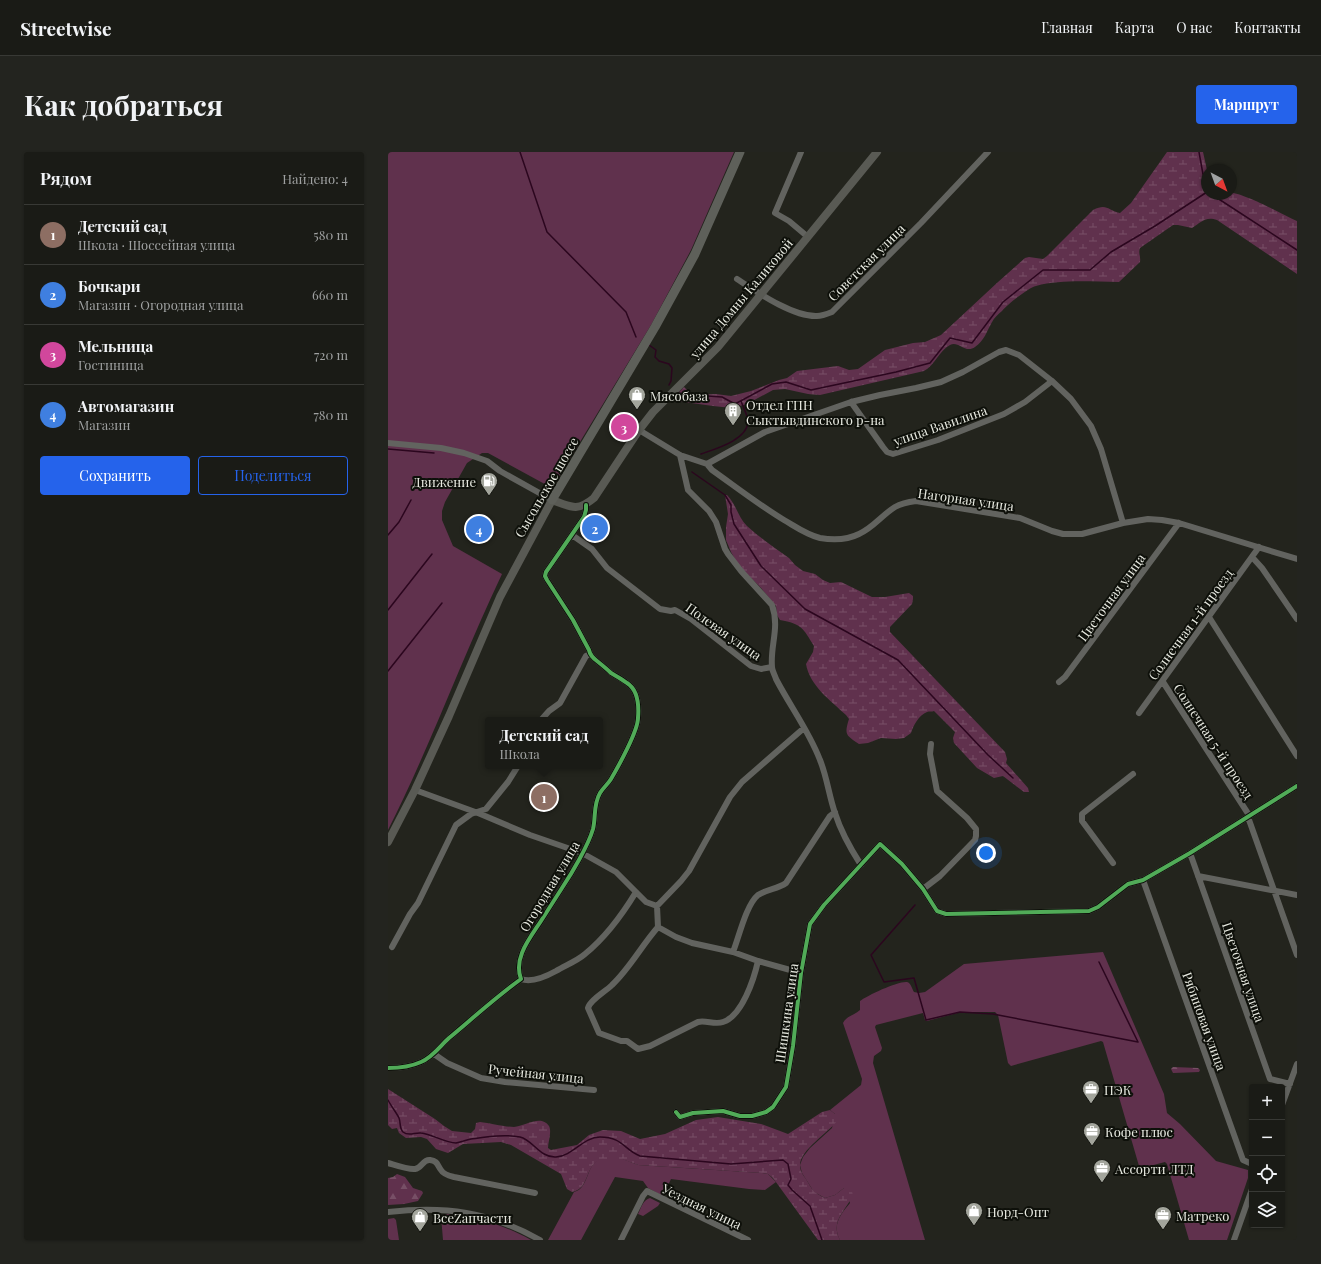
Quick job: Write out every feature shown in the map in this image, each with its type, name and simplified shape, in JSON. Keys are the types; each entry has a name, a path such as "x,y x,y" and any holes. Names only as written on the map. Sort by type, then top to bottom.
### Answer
{"highway":[{"name":"Сысольское шоссе","path":"552,500 655,327 691,261 740,152"}],"main road":[{"name":"улица Домны Каликовой","path":"586,505 594,498 639,430 662,403 718,347 877,152"},
{"path":"552,500 569,507 576,508 586,505"},
{"name":"Сысольское шоссе","path":"388,842 415,790 449,716 500,597 552,500"}],"street":[{"path":"801,152 775,213 789,221 808,237"},
{"name":"Советская улица","path":"737,279 761,295 806,315 818,316 832,312 921,223 988,152"},
{"path":"707,464 765,432 851,402 941,382 963,372 999,352 1006,350 1019,355 1052,381 1071,399 1091,426 1101,449 1123,523"},
{"name":"улица Вавилина","path":"851,402 887,452 893,454 938,440 1004,414 1025,402 1052,381"},
{"name":"Нагорная улица","path":"639,430 680,455 707,464 712,470 765,508 804,532 819,538 848,538 870,528 895,508 904,503 916,500 1020,518 1063,534 1082,534 1123,523 1148,519 1162,520 1179,523 1297,558"},
{"path":"388,443 440,448 464,453 487,461 500,471 552,500"},
{"name":"Полевая улица","path":"680,455 688,490 709,511 716,522 725,549 741,572 772,605 776,627 772,667 776,679 804,728 820,761 842,832 850,849 861,865"},
{"name":"Огородная улица","path":"521,979 519,974 520,964 526,943 563,887 582,853 592,829 594,808 600,792 612,778 635,732 638,721 639,707 637,696 633,688 628,683 611,673 590,654 573,620 547,580 546,576 546,572 584,517 586,505"},
{"name":"Цветочная улица","path":"1059,682 1065,677 1179,523"},
{"name":"Полевая улица","path":"572,535 592,549 607,568 660,608 671,611 675,610 691,619 751,666 761,669 772,667"},
{"name":"Солнечная 1-й проезд","path":"1139,714 1259,547"},
{"path":"1252,557 1262,568 1297,619"},
{"path":"1209,617 1297,756"},
{"path":"543,717 548,711 560,703 586,656 590,654"},
{"name":"Солнечная 5-й проезд","path":"1162,682 1247,814 1297,955"},
{"path":"758,961 754,978 748,993 739,1008 729,1019 722,1023 704,1021 698,1022 650,1046 638,1049 627,1041 621,1041 599,1033 588,1008 592,1001 602,995 623,973 658,927 657,906 689,871 730,798 742,782 804,728"},
{"path":"923,889 940,876 976,836 976,829 967,818 938,791 930,754 931,744"},
{"path":"392,947 410,914 418,903 456,825 463,819 486,809 508,782 516,769"},
{"path":"1113,863 1082,821 1081,816 1083,811 1133,774"},
{"name":"Шишкина улица","path":"676,1112 680,1118 692,1113 723,1111 740,1116 752,1116 766,1112 773,1107 786,1087 793,1046 801,974 810,924 824,905 880,844 902,864 923,889 937,911 946,914 1089,911 1128,884 1143,880 1190,853 1247,814 1297,786"},
{"path":"415,790 478,812 530,835 582,853 616,872 646,902 657,906"},
{"path":"733,952 751,903 766,891 780,887 786,883 830,816 835,812"},
{"name":"Цветочная улица","path":"1190,853 1270,1079 1290,1084"},
{"path":"1198,876 1297,896"},
{"name":"Рябиновая улица","path":"1143,880 1243,1160 1249,1163"},
{"path":"388,1068 412,1066 423,1062 434,1054 446,1041 502,993 521,979 525,980 546,977 584,955 619,919 636,892"},
{"path":"658,927 676,937 692,943 733,952 801,974"},
{"name":"Ручейная улица","path":"434,1054 447,1062 481,1078 505,1082 594,1090"},
{"path":"1285,1097 1297,1064"},
{"path":"388,1163 415,1169 420,1168 423,1162 429,1160 436,1161 441,1170 454,1177 535,1193"},
{"name":"Уездная улица","path":"621,1240 647,1191 748,1240"},
{"path":"1234,1240 1251,1192"},
{"path":"388,1212 417,1209 474,1213 496,1219 516,1227 540,1240"}],"green space":[{"path":"388,152 734,152 691,250 651,325 552,488 488,453 482,453 467,463 445,502 442,511 442,520 453,546 502,574 418,767 388,830"},
{"path":"1167,152 1203,152 1206,164 1201,164 1201,200 1237,200 1237,194 1254,200 1297,221 1297,274 1217,220 1207,219 1192,228 1173,225 1140,248 1140,262 1119,282 1056,282 1032,287 996,316 978,345 968,349 956,344 950,345 924,371 820,395 785,389 773,390 747,404 732,408 677,401 673,398 684,387 690,393 695,395 716,394 731,396 751,391 787,378 797,371 838,366 849,370 858,369 885,350 913,343 925,342 941,335 1025,258 1029,257 1043,259 1047,256 1093,210 1104,207 1120,213 1131,203"},
{"path":"725,495 727,495 735,506 741,519 747,526 762,539 789,558 803,571 815,574 830,583 841,582 872,597 885,597 909,593 913,596 912,604 890,627 890,632 1005,752 1007,759 1006,763 1028,788 1029,792 1024,792 1003,776 994,778 977,768 954,743 953,738 955,732 934,711 924,713 915,724 911,733 904,738 881,738 868,743 859,744 849,736 847,734 847,728 849,719 816,686 808,672 806,664 813,652 814,646 807,635 798,625 780,620 777,615 776,606 761,588 739,566 731,552 726,540 728,514"},
{"path":"1103,952 1164,1094 1167,1113 1180,1124 1216,1161 1248,1170 1248,1178 1227,1240 1189,1240 1167,1164 1165,1162 1142,1168 1139,1166 1103,1042 1101,1041 1011,1066 1008,1063 998,1015 995,1012 961,1012 927,1021 925,1020 923,1013 876,1025 875,1027 882,1048 881,1051 874,1056 873,1063 925,1240 840,1240 837,1230 838,1220 850,1203 844,1188 835,1195 825,1198 814,1192 802,1173 800,1165 803,1157 810,1148 832,1128 835,1114 830,1110 861,1085 862,1079 843,1023 846,1019 860,1010 860,1001 869,995 903,982 910,984 914,992 925,992 964,964"},
{"path":"1173,1067 1198,1068 1200,1070 1199,1072 1173,1073 1171,1069"},
{"path":"388,1089 452,1131 471,1133 475,1129 476,1123 480,1122 514,1127 542,1121 550,1128 548,1148 551,1150 577,1145 589,1135 603,1130 621,1131 640,1139 665,1134 696,1120 718,1117 761,1124 788,1134 822,1112 830,1110 835,1114 837,1121 805,1153 801,1159 801,1169 814,1191 825,1198 835,1195 844,1188 851,1189 853,1195 838,1222 837,1233 840,1240 818,1240 773,1178 768,1174 638,1165 622,1159 612,1158 600,1160 594,1164 583,1185 579,1189 572,1192 567,1189 561,1174 511,1145 501,1142 463,1144 448,1153 436,1149 427,1139 421,1137 406,1138 399,1133 397,1128 392,1129 388,1125"},
{"path":"603,1158 620,1158 638,1165 762,1173 768,1174 776,1182 765,1190 671,1179 663,1196 648,1188 643,1181 615,1177 581,1240 548,1240 574,1192 583,1186 592,1166"},
{"path":"397,1174 405,1177 413,1188 422,1191 423,1193 418,1201 388,1205 388,1178"},
{"path":"650,1198 660,1203 658,1206 643,1216 638,1214 644,1202"},
{"path":"448,1214 491,1222 531,1240 443,1240 441,1216"},
{"path":"394,1218 396,1220 399,1240 388,1240 388,1219"}],"waterway":[{"path":"520,152 547,232 626,312 636,337"},
{"path":"1199,152 1201,164"},
{"path":"680,394 722,397 735,404 772,384 786,382 811,390 896,372 930,363 950,338 972,343 1003,302 1043,270 1090,270 1111,252 1155,226 1201,196"},
{"path":"1220,200 1297,250"},
{"path":"649,345 656,350 655,357 659,361 669,364 672,368 671,381 669,385"},
{"path":"701,454 729,443 742,434 748,422 741,401"},
{"path":"388,449 434,453"},
{"path":"692,472 725,495 731,505 734,524 761,566 805,609 898,660 988,755 1013,778"},
{"path":"388,535 399,522 411,500"},
{"path":"388,610 432,554"},
{"path":"388,671 442,603"},
{"path":"915,905 871,955 884,982 914,978 926,1020 960,1012 993,1014 1138,1042 1099,962"},
{"path":"388,1100 399,1118 403,1132 408,1134 425,1134 452,1143 471,1139 514,1136 525,1139 545,1155 556,1157 568,1153 588,1140 600,1137 619,1141 640,1156 731,1164 783,1160 788,1164 791,1179 788,1185 810,1206 822,1240"}],"cycle path":[{"path":"388,1068 409,1066 421,1062 429,1057 449,1038 521,979 519,963 524,948 584,851 593,829 598,798 601,791 610,781 635,731 638,718 638,708 634,690 631,686 611,673 594,659 573,620 545,576 546,572 584,517 586,505"},
{"path":"676,1112 680,1117 693,1113 723,1111 740,1116 752,1116 766,1112 773,1107 786,1087 793,1046 801,973 810,924 824,905 880,844 902,864 923,889 937,911 946,914 1089,911 1098,907 1128,884 1143,880 1190,853 1297,786"}],"place":[{"name":"Мясобаза","path":"637,410"},
{"name":"Отдел ГПН Сыктывдинского р-на","path":"733,426"},
{"name":"Мельница","path":"624,427"},
{"name":"Движение","path":"489,496"},
{"name":"Бочкари","path":"595,528"},
{"name":"Автомагазин","path":"479,529"},
{"name":"Детский сад","path":"544,797"},
{"name":"ПЭК","path":"1091,1104"},
{"name":"Кофе плюс","path":"1092,1146"},
{"name":"Ассорти ЛТД","path":"1102,1183"},
{"name":"Норд-Опт","path":"974,1226"},
{"name":"Матреко","path":"1163,1230"},
{"name":"ВсеZапчасти","path":"420,1232"}]}
